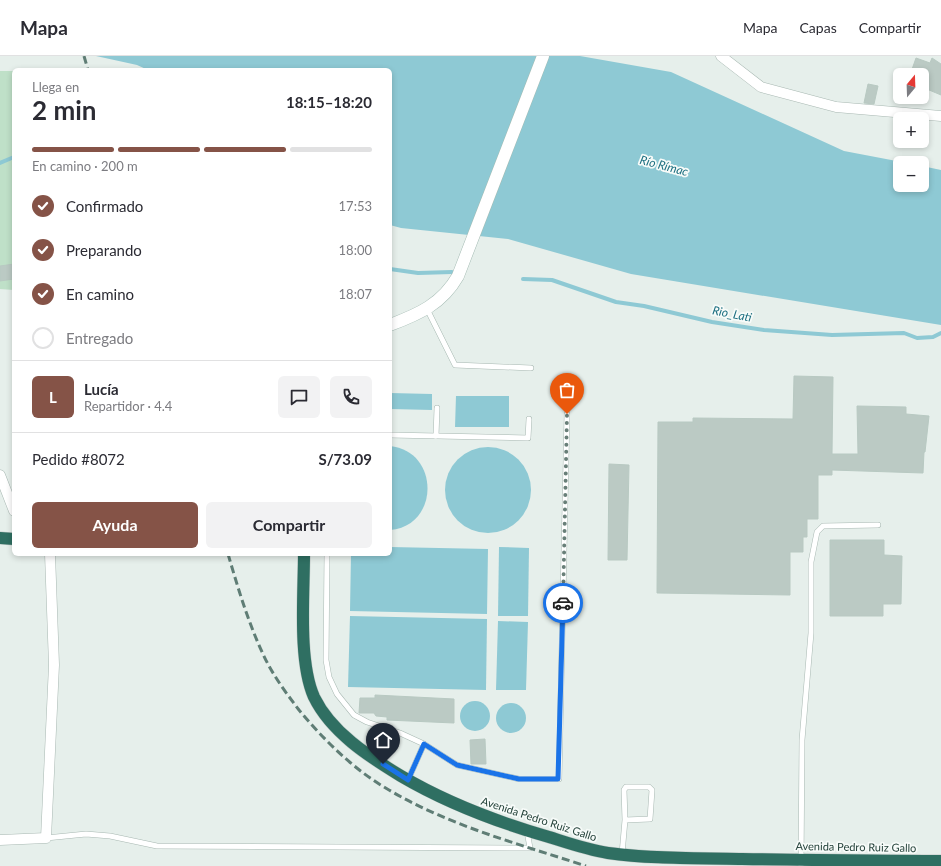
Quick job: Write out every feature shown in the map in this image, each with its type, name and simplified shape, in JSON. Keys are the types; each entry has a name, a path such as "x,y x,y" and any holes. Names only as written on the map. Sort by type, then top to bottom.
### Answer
{"highway":[{"path":"0,538 12,539"},
{"name":"Avenida Pedro Ruiz Gallo","path":"304,556 305,664 314,697 329,720 374,758 408,780 458,806 527,831 585,848 622,854 658,858 801,863 941,861"}],"street":[{"path":"392,324 427,309 438,302 453,285 466,257 543,56"},
{"path":"721,56 761,87 836,107 941,116"},
{"path":"0,475 12,505"},
{"path":"0,840 46,838 54,664 50,556"}],"lane":[{"path":"427,309 456,365 531,368"},
{"path":"436,436 437,408"},
{"path":"326,556 326,660 329,677 336,694 354,715 424,744 457,765 519,779 558,779 567,414"},
{"path":"392,435 528,438 529,420"},
{"path":"801,863 802,740 811,633 811,562 817,532 823,526 878,525"},
{"path":"408,780 424,744"},
{"path":"622,854 626,820 624,790 626,787 649,787 652,790 650,819 626,820"},
{"path":"46,838 86,834 110,836 157,846 530,848 527,831"}],"green space":[{"path":"0,71 12,71 12,290 0,289"}],"water":[{"name":"Río Rímac","path":"96,56 580,56 671,72 844,151 893,160 893,192 929,192 929,167 941,170 941,325 631,274 508,239 401,228 392,226 392,68 144,68 137,65"},
{"path":"392,393 432,394 432,410 392,409"},
{"path":"456,396 509,396 509,427 455,427"},
{"path":"392,447 406,451 418,461 425,474 428,488 425,503 418,516 406,525 392,529"},
{"path":"488,447 504,450 512,454 524,466 528,474 531,490 528,506 524,514 512,526 504,530 488,533 472,530 464,526 452,514 448,506 445,490 448,474 452,466 464,454 472,450"},
{"path":"392,547 488,549 487,614 350,611 351,556 392,556"},
{"path":"499,547 529,548 528,616 498,616"},
{"path":"350,616 487,619 486,690 348,687"},
{"path":"498,621 528,622 526,690 496,690"},
{"path":"475,701 486,705 490,716 486,727 475,731 464,727 460,716 464,705"},
{"path":"511,703 522,707 526,718 522,729 511,733 500,729 496,718 500,707"}],"building":[{"path":"916,58 930,63 932,58 941,64 941,95 929,90 929,68 912,68"},
{"path":"868,84 878,86 874,104 864,103"},
{"path":"12,264 12,279 0,281 0,266"},
{"path":"794,376 833,377 832,454 858,454 857,406 906,407 906,414 929,416 924,452 923,473 832,470 832,475 818,475 818,519 807,519 807,537 803,537 803,552 790,552 790,595 657,593 658,422 693,422 693,418 793,419"},
{"path":"609,464 629,465 627,560 608,560"},
{"path":"830,540 884,540 884,555 902,556 901,604 883,604 883,616 830,616"},
{"path":"375,695 454,699 454,723 387,720 387,717 376,716 374,713 359,713 360,698 375,698"},
{"path":"485,739 486,764 471,764 470,740"}],"waterway":[{"name":"Rio_Lati","path":"0,163 12,158"},
{"name":"Rio_Lati","path":"392,269 418,273 452,272"},
{"name":"Rio_Lati","path":"523,279 552,280 616,302 644,306 712,322 764,330 832,335 904,333 917,338 933,337 941,333"}],"railway":[{"path":"84,56 87,68"},
{"path":"229,556 248,617 271,669 299,710 340,754 376,782 412,803 436,814 510,842 586,866"}],"way so far":[{"path":"563,603 567,414"}],"route":[{"path":"383,764 408,780 424,744 457,765 519,779 558,779 563,603"}]}
